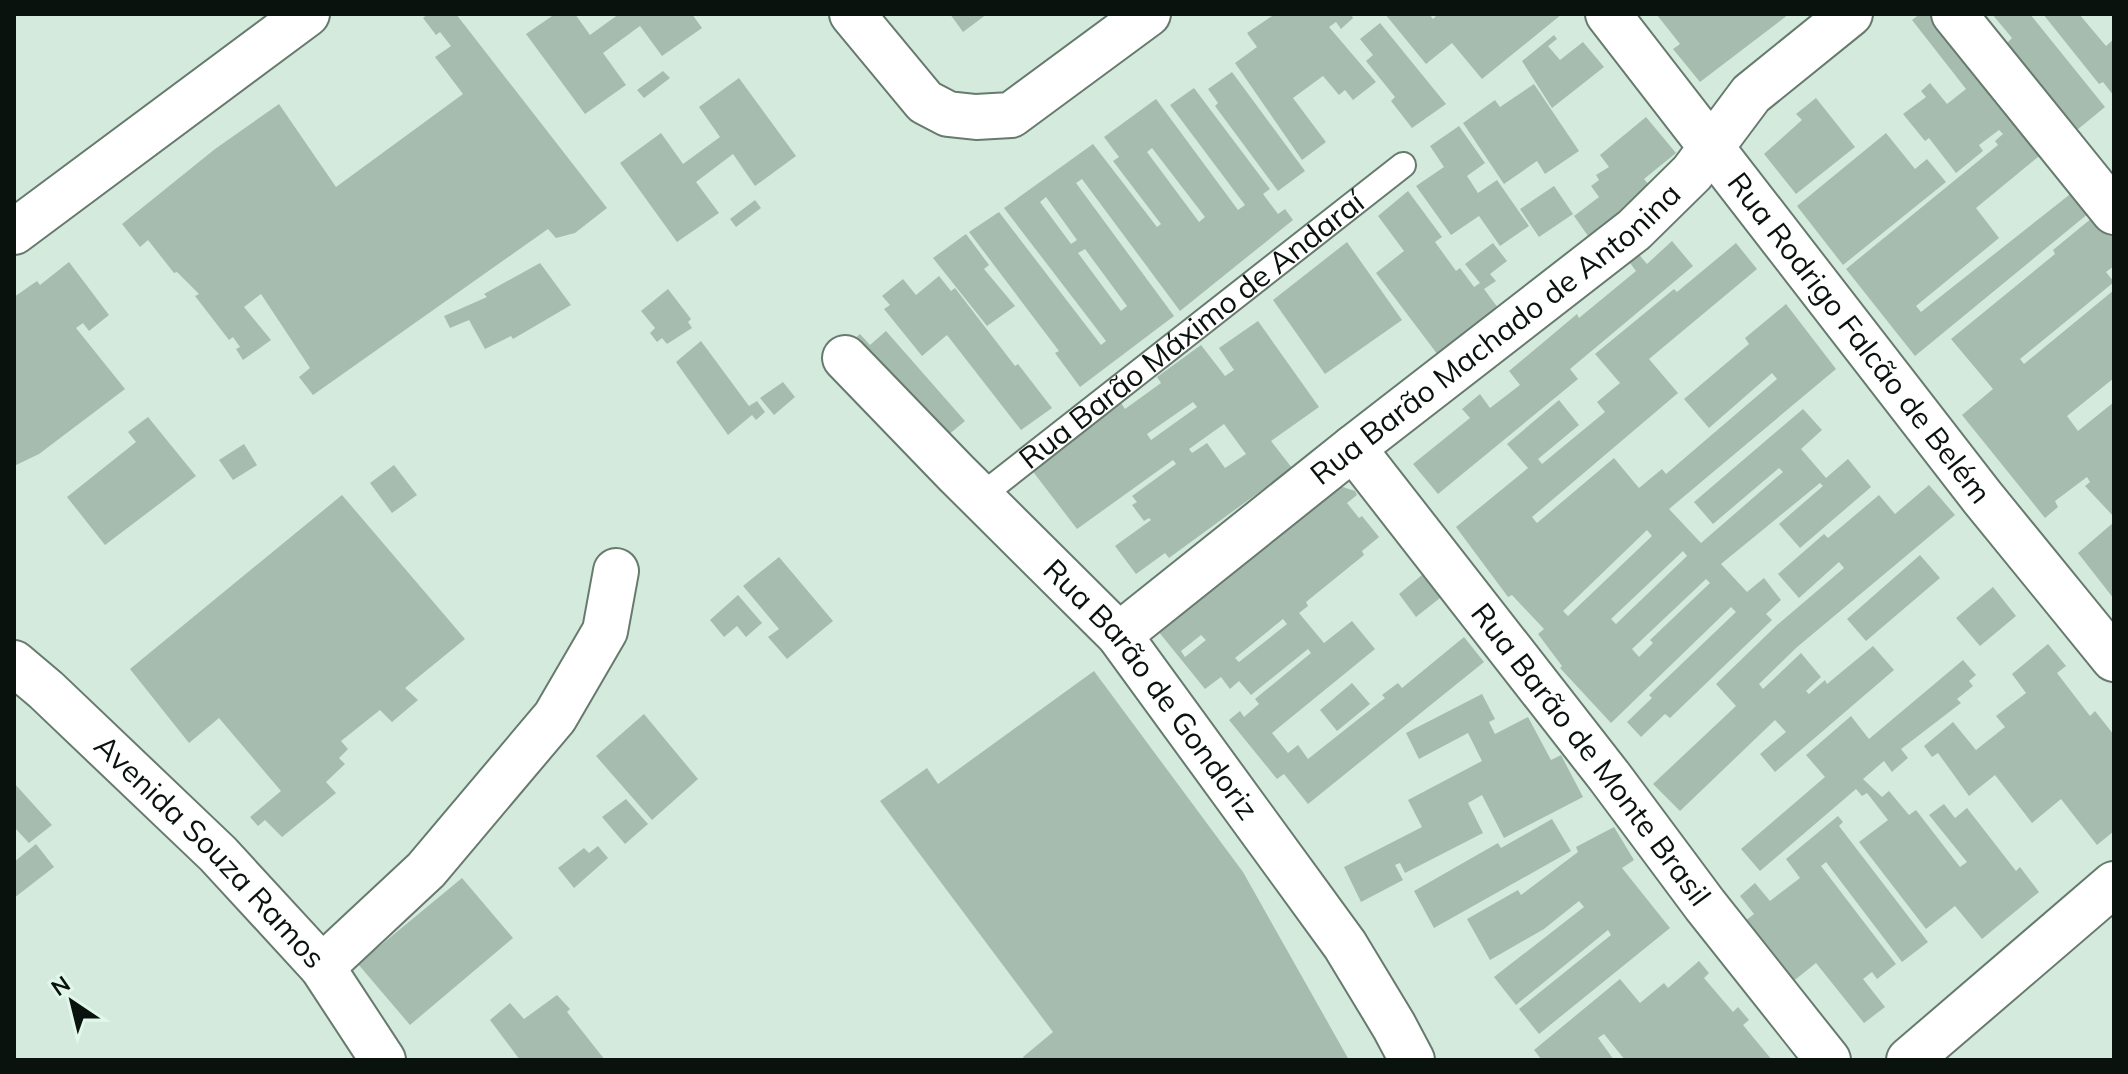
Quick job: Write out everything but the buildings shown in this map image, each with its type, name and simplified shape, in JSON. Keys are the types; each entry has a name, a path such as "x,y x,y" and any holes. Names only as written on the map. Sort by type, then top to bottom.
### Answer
{"street":[{"path":"14,232 307,14"},
{"path":"852,14 925,102 948,114 976,117 1011,115 1148,14"},
{"name":"Rua Rodrigo Falcão de Belém","path":"1608,14 1982,497 2114,659"},
{"name":"Rua Barão Machado de Antonina","path":"1119,635 1634,230 1692,173 1751,94 1850,14"},
{"path":"1954,14 2114,212"},
{"name":"Rua Barão de Gondoriz","path":"845,358 1119,635 1345,945 1412,1060"},
{"name":"Rua Barão de Monte Brasil","path":"1353,448 1828,1060"},
{"path":"322,967 426,870 555,717 605,631 616,571"},
{"name":"Avenida Souza Ramos","path":"14,663 218,854 322,967 383,1060"},
{"path":"1909,1060 2114,884"}],"lane":[{"name":"Rua Barão Máximo de Andaraí","path":"981,496 1403,165"}]}
